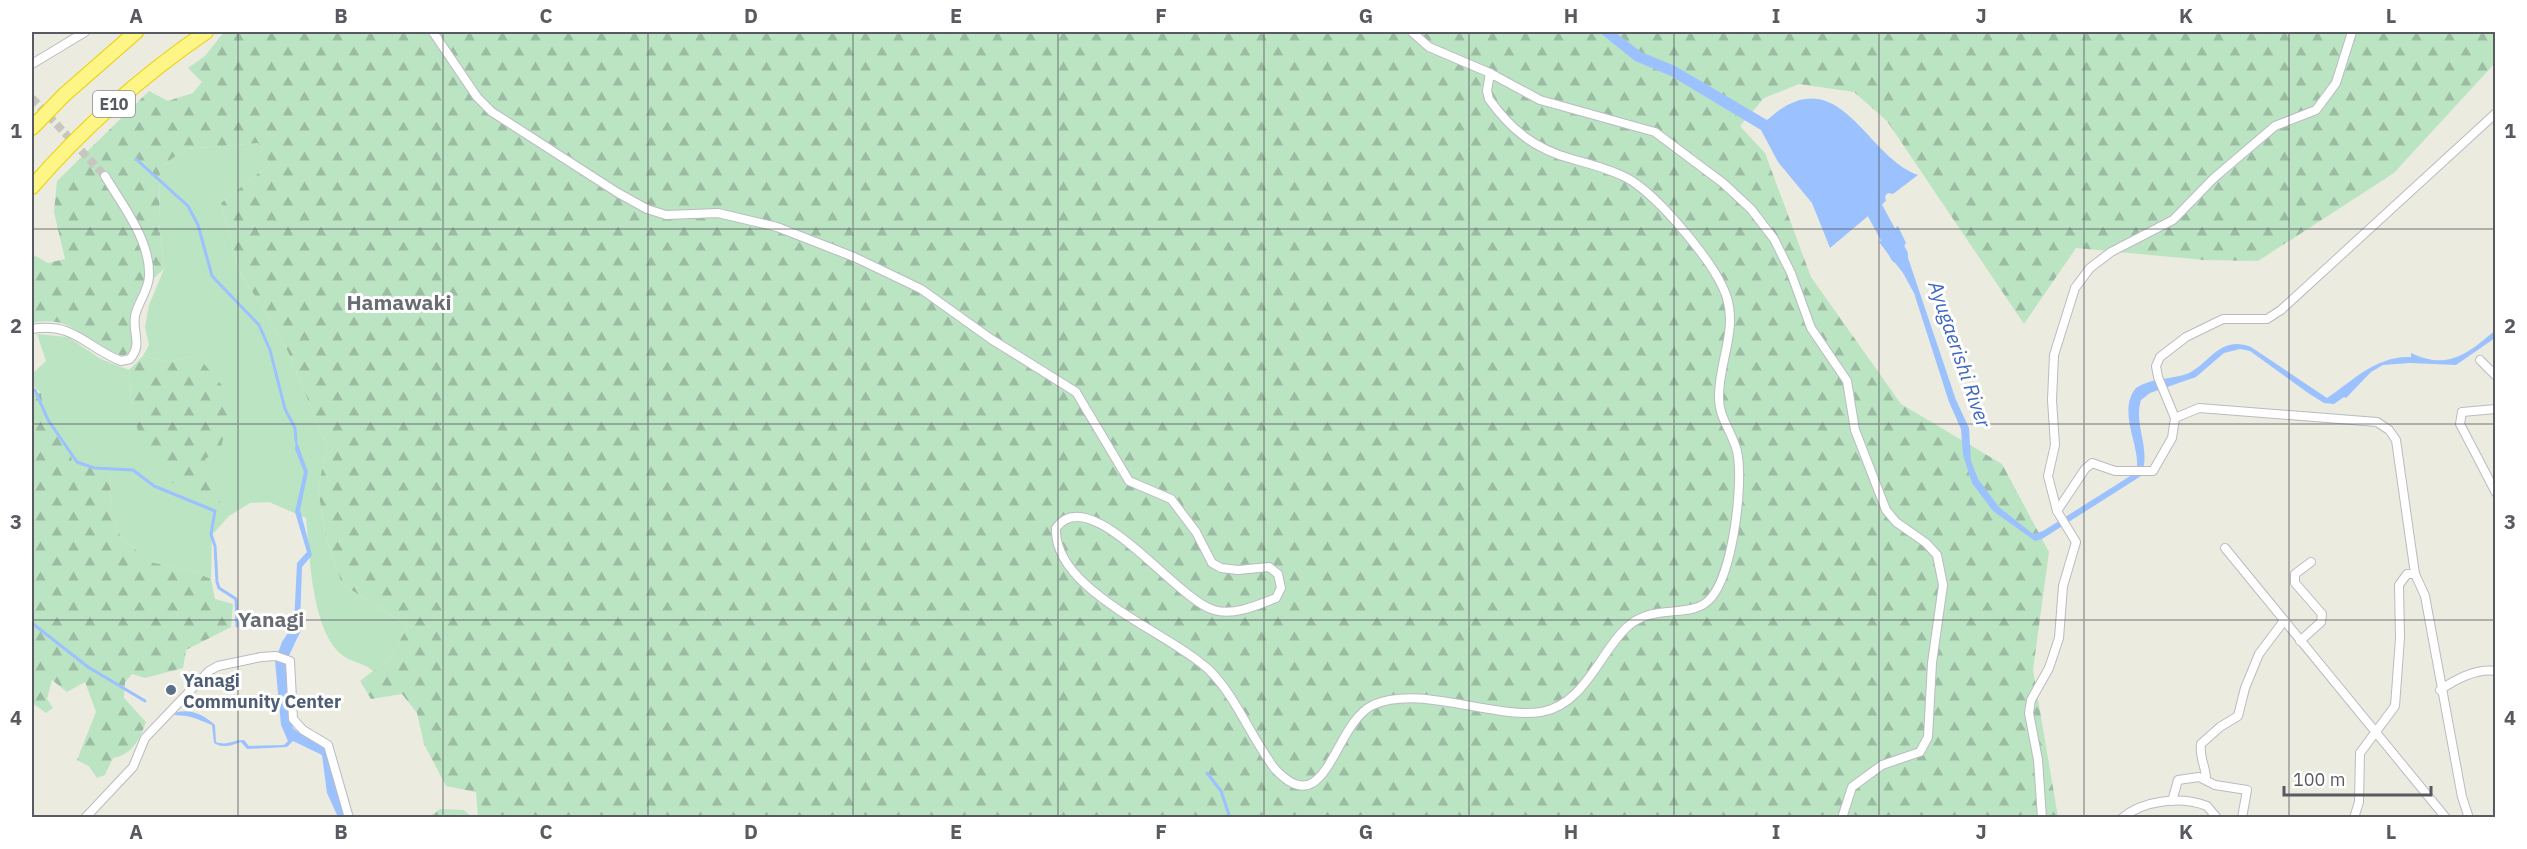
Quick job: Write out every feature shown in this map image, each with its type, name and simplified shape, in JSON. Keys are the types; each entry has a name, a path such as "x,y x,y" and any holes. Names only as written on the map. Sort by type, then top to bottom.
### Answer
{"highway":[{"name":"E10","path":"32,128 64,94 136,32"},
{"name":"E10","path":"32,187 99,117 164,61 206,32"}],"street":[{"path":"32,64 85,32"},
{"path":"433,32 477,98 492,112 629,200 666,215 718,213 753,220 854,257 921,289 999,344 1076,392 1129,481 1171,499 1196,532 1212,563 1221,568 1238,570 1269,567 1278,574 1281,588 1276,598 1268,601 1232,611 1214,610 1196,602 1179,589 1107,526 1081,516 1066,519 1056,528 1057,542 1067,564 1095,592 1189,654 1211,672 1275,770 1287,782 1306,787 1315,783 1325,771 1353,722 1376,704 1393,700 1422,700 1538,712 1558,705 1587,680 1624,629 1635,621 1658,611 1691,609 1710,600 1718,589 1730,556 1736,514 1738,465 1737,450 1723,420 1719,402 1730,322 1722,286 1707,261 1687,236 1639,185 1612,171 1556,154 1522,137 1489,99 1487,91 1490,73"},
{"path":"1412,32 1429,47 1490,73 1540,100 1655,132 1723,183 1751,209 1774,239 1791,273 1811,328 1847,381 1852,399 1855,430 1886,510 1896,522 1926,543 1936,555 1943,585 1932,663 1928,737 1920,752 1882,765 1852,787 1842,818"},
{"path":"2042,818 2038,760 2029,713 2031,700 2049,668 2059,639 2063,586 2076,542 2059,514 2048,476 2055,445 2052,400 2054,355 2075,288 2090,268 2111,252 2173,220 2214,178 2275,126 2316,110 2336,83 2352,32"},
{"path":"2059,514 2085,469 2092,463 2115,471 2153,471 2172,438 2175,418 2158,377 2156,366 2160,357 2186,337 2223,320 2267,319 2282,310 2496,113"},
{"path":"32,329 53,327 65,329 121,361 130,359 137,351 135,319 147,288 148,260 137,230 105,177"},
{"path":"2480,360 2496,376"},
{"path":"2175,418 2199,408 2377,422 2389,430 2396,440 2415,574 2425,596 2440,690 2462,797 2469,818"},
{"path":"2496,409 2462,412 2460,424 2496,493"},
{"path":"2225,548 2283,622 2446,818"},
{"path":"2300,641 2321,622 2322,614 2295,583 2295,574 2311,562"},
{"path":"2354,818 2360,802 2360,753 2395,706 2400,638 2400,585 2407,574 2415,574"},
{"path":"2206,779 2206,767 2200,754 2201,744 2220,727 2238,716 2259,654 2283,622"},
{"path":"85,818 127,774 145,738 209,671 244,659 276,656 290,661 293,719 303,730 328,744 349,818"},
{"path":"2440,690 2453,681 2484,669 2496,671"},
{"path":"2172,801 2178,780 2199,777 2215,785 2247,790 2242,818"},
{"path":"2122,818 2144,806 2172,801 2199,803 2207,806 2217,818"}],"green space":[{"path":"224,32 2495,32 2495,63 2394,173 2258,261 2204,260 2076,248 2024,324 1887,121 1854,92 1799,84 1764,98 1740,126 1765,153 1811,277 1901,404 2002,464 2049,552 2033,670 2058,817 478,817 476,792 446,786 424,744 417,713 402,694 371,699 360,681 390,658 408,626 342,584 325,534 318,488 327,446 286,347 239,270 221,203 270,164 258,143 186,149 160,167 159,224 164,269 144,288 133,306 131,318 133,343 129,352 120,355 60,323 48,321 32,323 32,254 48,263 65,259 54,212 57,181 149,91 168,101 193,93 202,82 188,68 205,56"},
{"path":"258,143 270,164 221,203 239,270 286,347 327,446 318,488 325,534 342,584 408,626 390,658 373,671 345,657 334,646 325,631 314,593 306,518 269,502 250,503 229,516 212,535 211,579 189,570 149,562 120,535 110,514 111,468 73,467 46,430 41,393 32,384 32,374 46,361 37,334 68,337 101,359 129,370 132,409 205,459 197,355 169,362 143,356 149,345 145,327 149,305 164,269 159,224 160,167 186,149"},
{"path":"197,355 231,397 221,449 205,459 220,503 170,482 143,449 132,409 129,370 143,356 169,362"},
{"path":"32,392 41,393 46,430 69,443 73,467 111,468 110,514 120,535 149,562 189,570 211,579 215,599 233,604 231,627 186,650 183,668 145,678 132,674 125,682 124,698 146,722 130,750 113,758 105,775 97,778 90,767 77,760 96,712 85,682 67,692 52,680 47,699 53,708 46,713 32,703"},
{"path":"440,809 464,810 471,817 429,817"}],"water":[{"path":"1599,32 1615,32 1641,52 1675,66 1767,120 1792,103 1814,99 1832,104 1850,116 1899,165 1918,175 1893,194 1888,193 1885,196 1886,201 1830,248 1812,203 1778,162 1761,130 1671,76 1635,61"},
{"path":"1898,226 1906,243 1904,246 1956,400 1969,428 1971,461 1978,479 1999,507 2033,534 2043,531 2135,473 2136,455 2128,409 2130,398 2136,388 2149,382 2189,373 2223,347 2240,344 2251,347 2327,398 2364,371 2386,360 2411,357 2411,353 2435,360 2455,358 2495,332 2495,338 2456,365 2410,363 2383,365 2371,372 2346,398 2334,404 2324,403 2308,393 2250,351 2240,349 2224,353 2196,377 2150,393 2141,400 2139,419 2145,456 2141,476 2042,539 2035,541 1993,511 1972,483 1963,455 1961,429 1949,402 1914,293 1903,273 1879,242"},
{"path":"296,439 308,472 300,510 312,555 302,567 300,625 303,626 285,664 293,728 319,741 325,749 345,817 338,817 327,793 322,755 293,741 287,747 247,749 241,742 221,746 214,743 212,725 190,717 174,715 177,712 188,711 207,718 215,725 216,742 220,743 244,740 249,746 284,745 288,741 281,725 275,661 282,642 294,624 297,563 307,552 295,512 304,472 295,449"}],"waterway":[{"path":"136,159 188,206 198,225 212,276 259,325 270,350 285,409 295,428 296,441"},
{"name":"Ayugaerishi River","path":"1864,190 1899,255"},
{"path":"35,390 48,420 77,462 94,468 133,470 154,486 215,511 211,534 215,546 217,582 219,588 236,599 237,626"},
{"path":"32,623 88,667 145,701"},
{"path":"1207,773 1221,791 1230,818"}],"tunnel":[{"path":"32,98 105,176"}],"place":[{"name":"Yanagi Community Center","path":"171,690"}],"district":[{"name":"Hamawaki","path":"399,302"},
{"name":"Yanagi","path":"271,619"}]}
